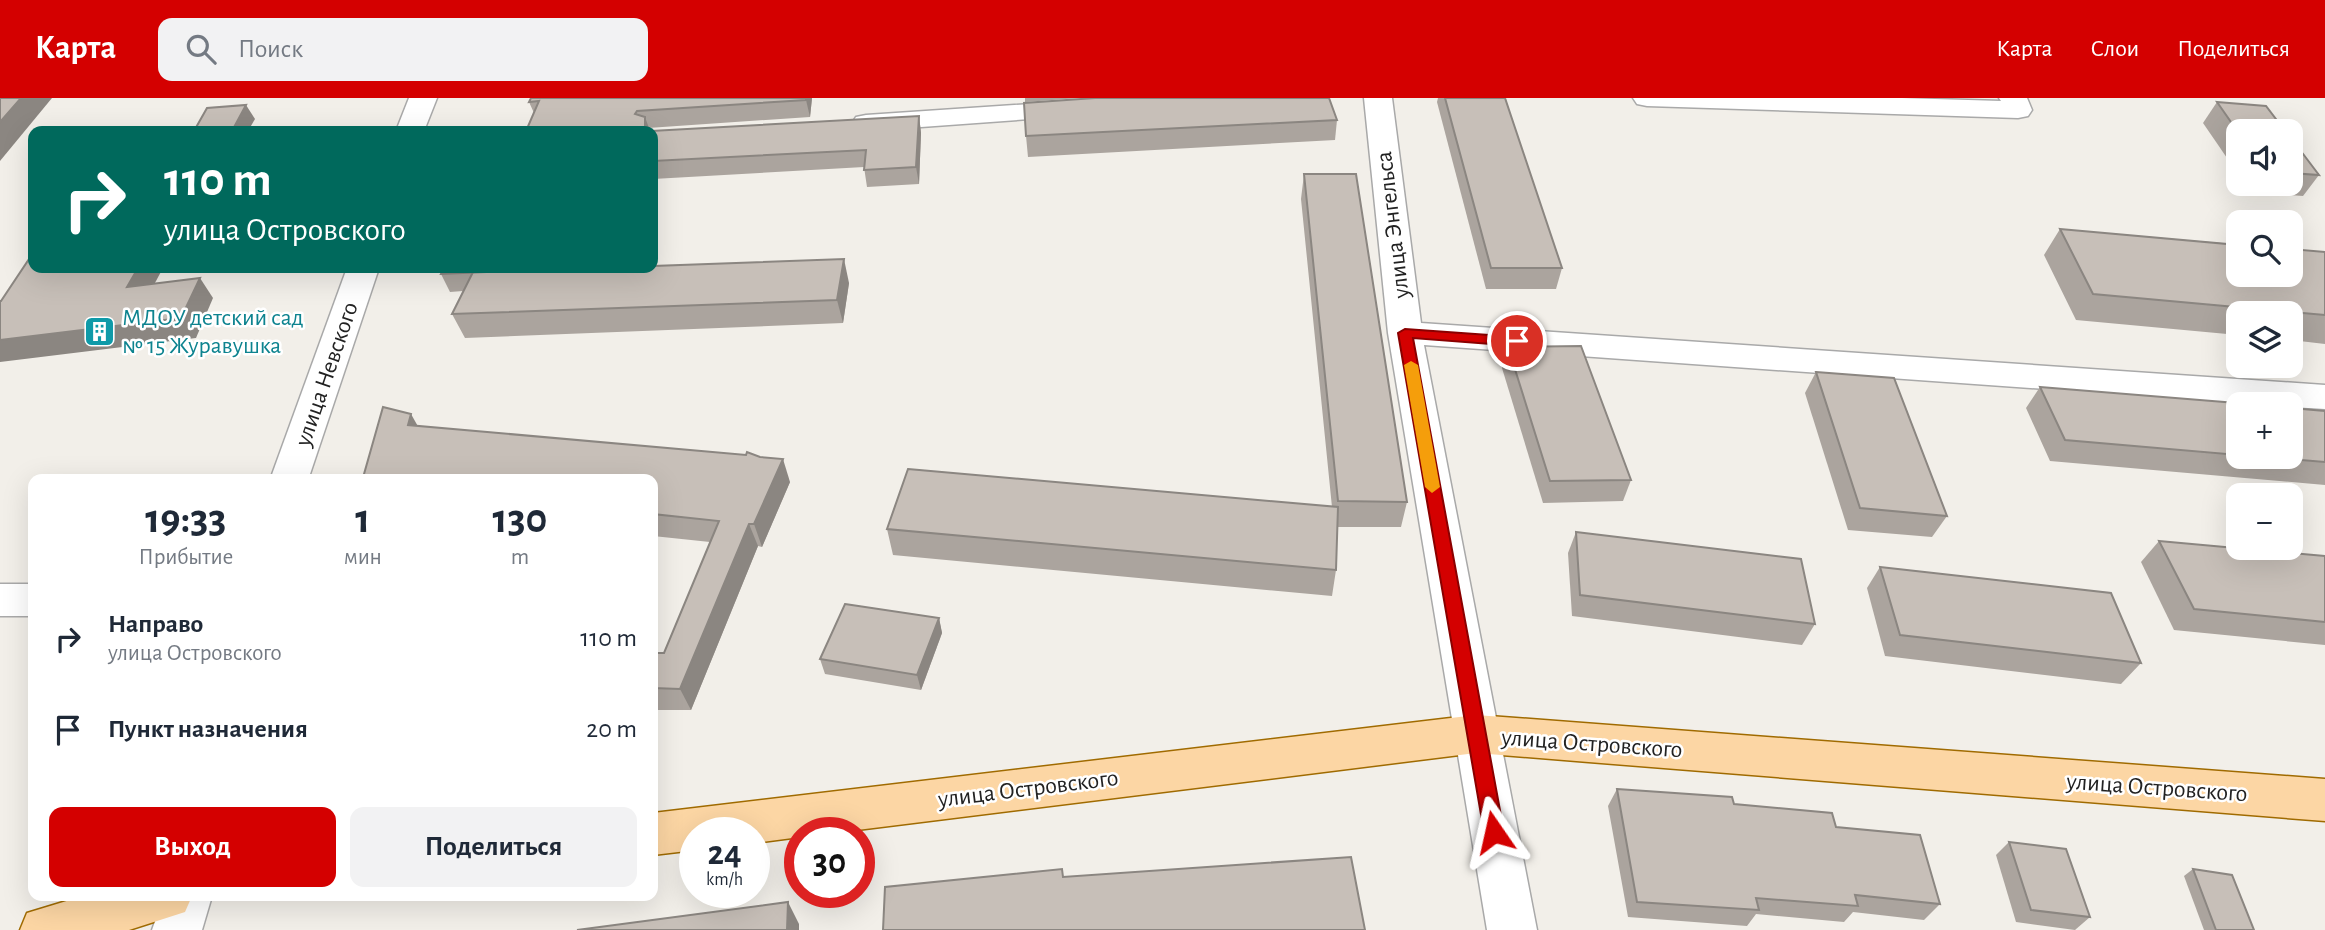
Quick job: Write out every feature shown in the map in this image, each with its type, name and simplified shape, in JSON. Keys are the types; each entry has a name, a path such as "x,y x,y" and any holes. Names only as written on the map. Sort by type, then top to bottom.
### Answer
{"main road":[{"name":"улица Островского","path":"658,833 1476,734 2325,800"},
{"path":"45,930 151,901"}],"street":[{"path":"412,126 423,98"},
{"name":"улица Энгельса","path":"1378,98 1405,333 1513,930"},
{"path":"1647,98 2015,104"},
{"path":"844,124 1105,107"},
{"name":"улица Невского","path":"291,474 361,273"},
{"path":"1405,333 2325,397"},
{"path":"0,600 28,600"},
{"path":"177,930 186,901"}],"building":[{"path":"0,98 21,98 0,122"},
{"path":"531,98 806,98 637,111 635,114 645,117 645,126 528,126 539,101 529,102"},
{"path":"1095,98 1329,98 1337,120 1026,136 1024,103"},
{"path":"1445,98 1505,98 1562,268 1491,268"},
{"path":"2217,102 2266,106 2276,119 2229,119"},
{"path":"246,105 235,126 197,126 207,108"},
{"path":"919,116 916,167 864,170 866,150 658,161 658,131"},
{"path":"2303,154 2319,175 2303,174"},
{"path":"1304,174 1356,174 1407,502 1338,501"},
{"path":"2060,229 2226,244 2226,287 2303,287 2303,250 2325,252 2325,315 2303,313 2303,301 2226,301 2226,306 2093,294"},
{"path":"844,259 837,300 452,314 472,273 658,273 658,266"},
{"path":"28,260 28,273 135,273 127,287 200,278 181,318 0,340 1,301"},
{"path":"1581,346 1631,480 1550,481 1508,347"},
{"path":"1816,372 1894,378 1947,516 1860,508"},
{"path":"2040,387 2226,402 2226,454 2065,440"},
{"path":"383,407 411,414 408,425 746,455 747,452 760,457 783,459 754,524 749,524 680,689 658,688 658,653 664,653 719,521 658,515 658,474 364,474"},
{"path":"2303,409 2325,411 2325,462 2303,460"},
{"path":"908,469 1338,507 1336,570 887,529"},
{"path":"1576,532 1801,559 1815,624 1580,595"},
{"path":"2159,541 2226,547 2226,560 2303,560 2303,554 2325,556 2325,622 2194,609"},
{"path":"1880,567 2111,593 2141,663 1900,635"},
{"path":"845,604 939,618 917,675 820,659"},
{"path":"1617,789 1732,797 1734,804 1832,813 1836,827 1920,835 1940,904 1855,895 1858,906 1756,898 1759,910 1637,902"},
{"path":"2009,842 2066,849 2090,917 2031,910"},
{"path":"1351,857 1365,930 883,930 885,887 1062,869 1063,877"},
{"path":"2193,869 2232,875 2254,930 2216,930"},
{"path":"784,903 784,908 788,908 787,930 577,930 743,908 770,908 770,904"}],"slow traffic":[{"path":"1411,365 1432,487"}],"place":[{"name":"МДОУ детский сад № 15 Журавушка","path":"99,331"}],"route":[{"path":"1494,832 1405,333 1517,341"}]}
